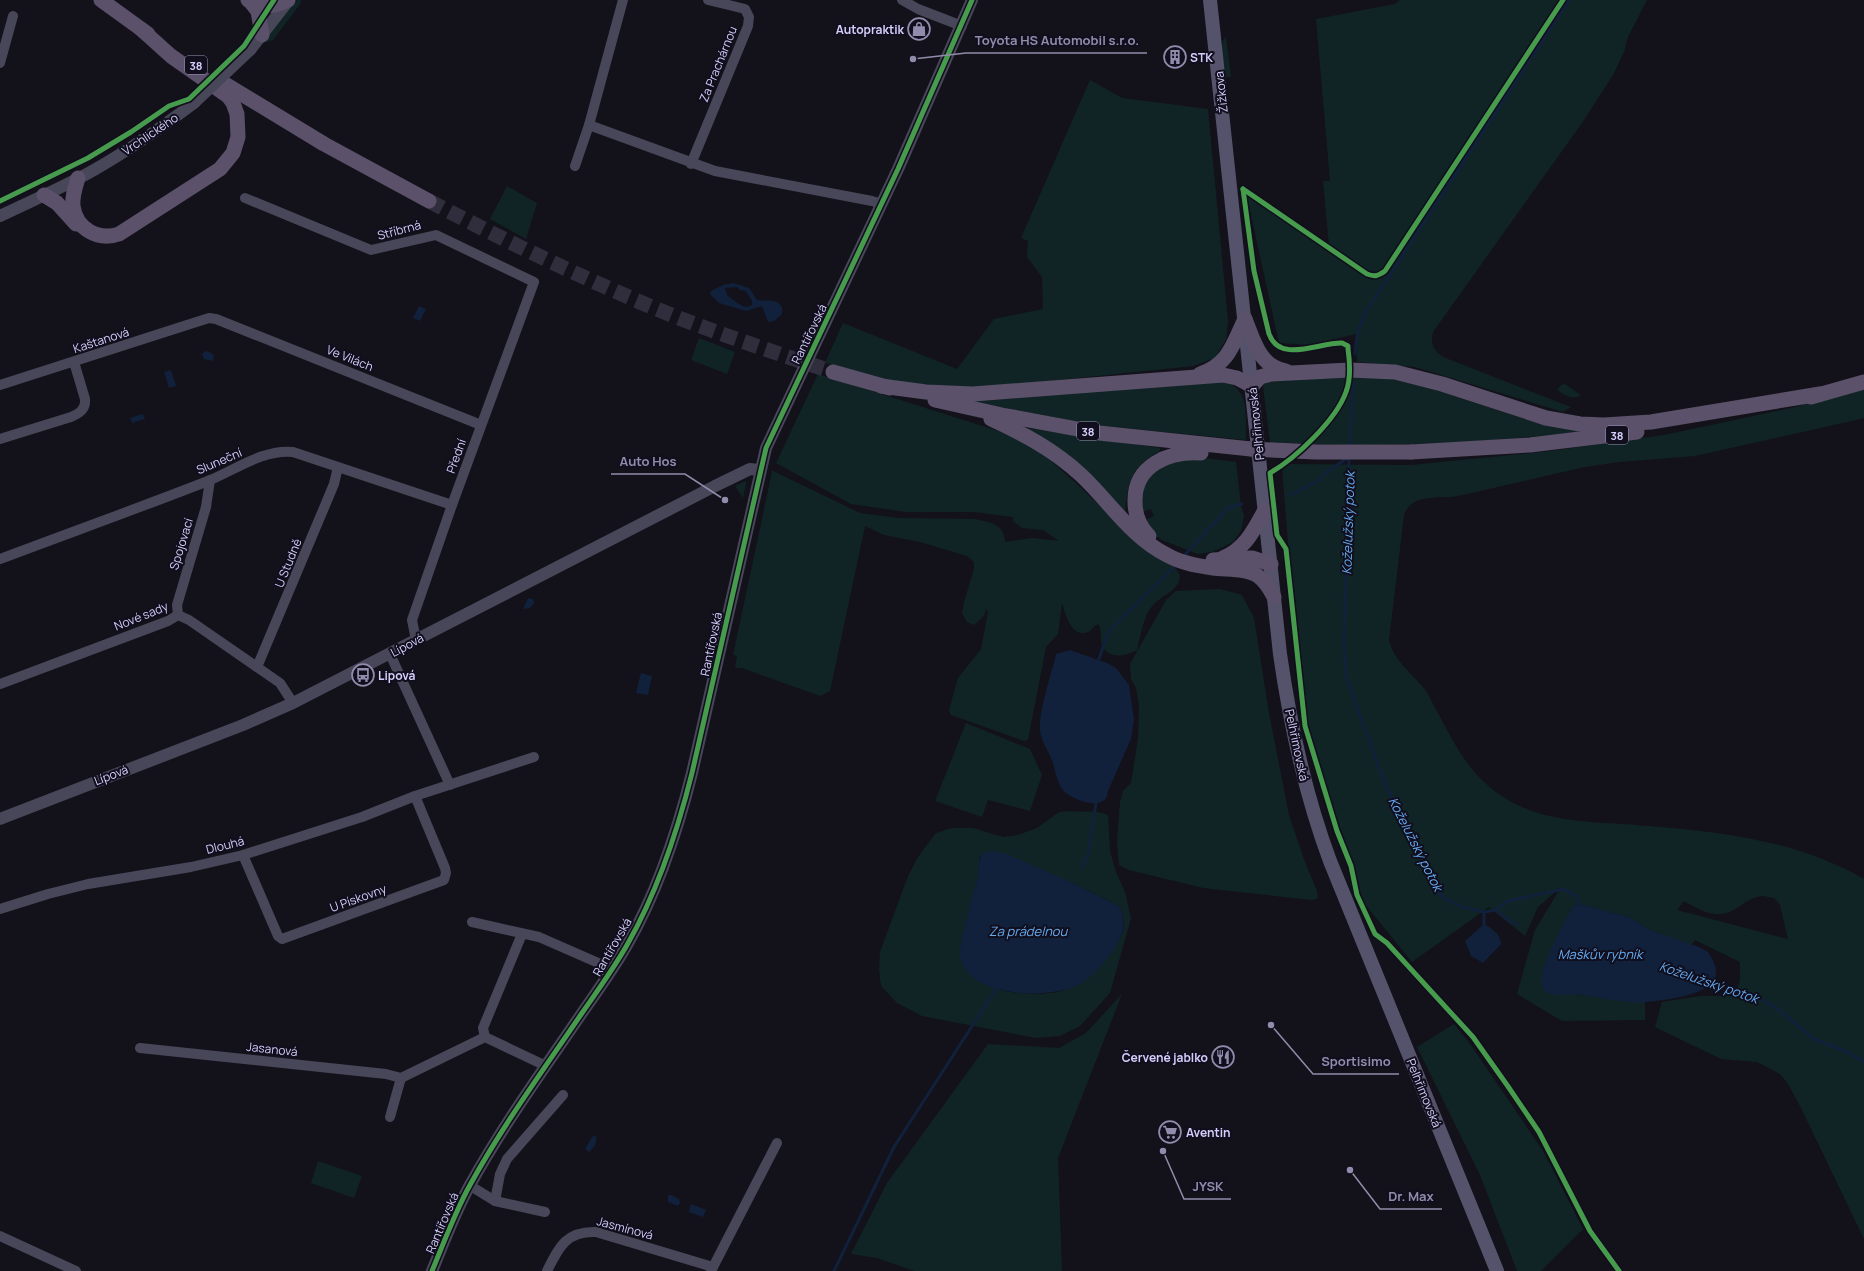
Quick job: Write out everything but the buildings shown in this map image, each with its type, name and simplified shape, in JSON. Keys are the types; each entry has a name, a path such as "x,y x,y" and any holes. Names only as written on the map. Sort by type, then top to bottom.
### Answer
{"main road":[{"name":"38","path":"101,0 141,29 274,114 429,201"},
{"path":"249,0 260,5 270,6 289,0"},
{"path":"249,0 258,11 261,19 262,35"},
{"name":"Žižkova","path":"1210,0 1231,185"},
{"path":"44,195 57,203 75,223 85,230 106,237 119,234 220,169 227,162 236,144 239,130 237,114 233,103 228,96 171,56 141,29"},
{"path":"78,178 73,195 74,207 76,216 85,230"},
{"name":"Pelhřimovská","path":"1231,185 1274,597 1287,699 1306,787 1319,832 1358,932 1497,1271"},
{"path":"1245,319 1257,349 1266,362 1278,369 1297,372"},
{"path":"1189,378 1208,371 1221,362 1231,350 1245,319"},
{"path":"881,386 926,392 973,394 1231,376 1252,386 1256,380 1265,375 1297,372 1365,370 1405,374 1546,418 1580,424 1604,425 1651,422 1820,394"},
{"name":"38","path":"833,372 881,386 1002,416 1099,433 1211,449 1316,452 1410,452 1530,445 1616,436 1718,418 1864,382"},
{"path":"967,407 1038,442 1060,457 1081,475 1148,544 1187,560 1251,572 1264,582 1274,597"},
{"path":"1168,552 1152,539 1140,524 1135,505 1138,484 1150,466 1164,458 1180,453 1211,449"},
{"path":"1218,560 1234,552 1243,545 1265,510"},
{"path":"1187,560 1252,558 1271,564"},
{"path":"1251,572 1271,564"}],"street":[{"name":"Vrchlického","path":"0,216 78,178 138,143 194,103 250,50 289,0"},
{"path":"575,166 589,125 623,0"},
{"name":"Za Prachárnou","path":"691,164 748,26 749,17 745,9 708,0"},
{"path":"902,0 918,9 962,26"},
{"name":"Rantířovská","path":"432,1271 470,1185 546,1066 628,944 656,888 682,812 715,673 759,470 774,428 882,204 962,26 972,0"},
{"path":"0,64 13,16"},
{"path":"589,125 691,164 715,171 882,204"},
{"name":"Stříbrná","path":"245,198 371,250 436,235 534,282"},
{"name":"Přední","path":"416,640 412,620 452,505 534,282"},
{"name":"Ve Vilách","path":"209,318 222,320 481,425"},
{"name":"Kaštanová","path":"0,386 209,318"},
{"path":"0,440 71,417 81,411 85,404 85,398 74,362"},
{"name":"Sluneční","path":"0,560 210,480 269,454 282,452 293,452 452,505"},
{"name":"U Studně","path":"257,667 334,484 338,467"},
{"name":"Lípová","path":"0,819 243,725 293,703 715,486 750,470 759,470"},
{"name":"Spojovací","path":"178,615 177,605 206,507 210,480"},
{"name":"Nové sady","path":"0,684 168,621 178,615 188,620 280,683 293,703"},
{"path":"390,654 450,785"},
{"name":"Dlouhá","path":"0,909 48,894 88,884 191,867 243,855 362,817 415,796 534,757"},
{"name":"U Pískovny","path":"243,855 278,936 282,939 444,880 446,873 445,868 415,796"},
{"name":"Rantířovská","path":"472,922 539,937 612,969"},
{"path":"485,1037 483,1028 522,934"},
{"path":"485,1037 546,1066"},
{"path":"390,1118 401,1078 485,1037"},
{"name":"Jasanová","path":"140,1048 386,1074 401,1078"},
{"path":"494,1201 500,1174 507,1159 563,1095"},
{"name":"Jasmínová","path":"547,1271 563,1243 572,1236 586,1232 596,1232 712,1269 777,1143"},
{"path":"470,1185 494,1201 545,1212"},
{"path":"0,1236 76,1271"}],"green space":[{"path":"297,0 301,0 301,3 273,40 263,43"},
{"path":"1400,0 1647,0 1628,37 1624,52 1613,75 1582,123 1433,332 1433,346 1443,357 1571,407 1563,412 1415,367 1357,362 1356,334 1309,345 1279,343 1245,187 1329,245 1323,181 1330,181 1316,19 1395,4"},
{"path":"1226,37 1231,77 1226,77 1222,49 1222,44"},
{"path":"1090,80 1122,98 1208,109 1228,321 1226,339 1215,358 1193,366 1002,386 952,388 887,380 825,363 843,323 957,369 994,319 1043,309 1042,277 1027,257 1028,241 1021,238"},
{"path":"507,186 537,203 526,239 490,219"},
{"path":"699,338 735,352 727,374 691,360"},
{"path":"818,374 1011,435 1042,453 1145,549 1175,568 1180,575 1174,588 1158,600 1150,609 1143,626 1137,650 1128,654 1113,655 1105,650 1101,642 1098,624 1088,632 1077,632 1073,629 1062,603 1058,634 1046,647 1028,740 1024,741 951,715 949,710 958,678 981,649 988,612 986,609 984,616 974,625 967,622 962,613 974,569 974,562 967,556 920,542 884,535 865,526 830,691 820,696 742,668 735,668 737,656 733,655 772,472 771,470 860,513 898,518 974,519 995,525 1002,531 1005,542 1032,538 1059,541 1043,530 1022,528 1013,521 1013,517 974,512 906,512 851,504 776,463"},
{"path":"1359,375 1408,381 1534,422 1576,430 1577,432 1424,444 1347,445 1270,442 1263,386 1265,381"},
{"path":"1225,381 1233,385 1243,398 1246,413 1246,440 1094,425 963,400"},
{"path":"1565,384 1581,395 1578,397 1572,397 1557,390 1561,385"},
{"path":"1864,388 1864,418 1695,456 1619,462 1585,467 1453,497 1428,498 1416,501 1411,504 1404,515 1389,640 1398,659 1427,692 1454,742 1469,765 1500,795 1517,805 1553,817 1572,820 1705,831 1760,840 1813,856 1839,866 1864,879 1864,1239 1802,1110 1788,1084 1780,1074 1757,1062 1721,1059 1655,1027 1662,1002 1701,996 1734,996 1740,981 1740,962 1695,940 1691,945 1650,930 1629,917 1579,904 1573,906 1552,949 1553,994 1574,994 1645,1002 1645,1020 1562,1021 1517,994 1535,930 1561,887 1538,907 1525,936 1489,907 1412,962 1364,903 1307,724 1292,591 1282,468 1286,464 1411,465 1551,451 1664,435 1795,407","holes":["1763,896 1774,898 1780,905 1788,939 1677,910 1684,901 1703,911 1724,914 1756,897"]},
{"path":"1027,428 1160,448 1160,451 1143,463 1132,477 1127,494 1125,514 1026,430"},
{"path":"1204,458 1236,462 1241,506 1244,516 1241,531 1233,542 1212,552 1198,554 1162,540 1155,535 1144,521 1154,516 1151,509 1141,512 1140,505 1146,479 1168,461"},
{"path":"746,481 746,483 743,498 735,486"},
{"path":"1220,589 1242,595 1254,618 1269,713 1289,815 1305,862 1317,891 1318,898 1312,900 1203,888 1129,870 1119,865 1117,841 1120,802 1123,791 1131,783 1138,739 1139,705 1136,688 1131,679 1130,664 1166,600 1176,591"},
{"path":"966,723 1030,749 1042,775 1030,811 988,800 982,817 935,801"},
{"path":"1059,812 1094,812 1108,815 1110,851 1116,872 1125,892 1131,918 1110,993 1080,1026 1060,1036 1036,1038 922,1016 897,1003 881,986 879,970 880,952 908,876 918,857 936,833 952,828 973,828 1003,837 1018,835 1037,828","holes":["980,856 1073,883 1120,907 1124,928 1117,944 1064,990 1050,993 1031,994 998,989 994,987 960,954 978,876"]},
{"path":"1122,994 1058,1158 1062,1271 914,1271 877,1258 851,1254 887,1183 988,1044 1059,1048 1086,1033"},
{"path":"1454,1024 1470,1044 1543,1151 1583,1229 1541,1271 1517,1271 1480,1175 1417,1047"},
{"path":"318,1161 362,1176 354,1198 311,1183"}],"water":[{"path":"733,283 749,288 757,300 777,302 782,307 782,314 774,321 768,322 762,306 746,311 719,303 710,294 711,291 723,285","holes":["737,287 740,290 746,291 752,301 752,305 746,307 742,306 727,295 725,288"]},
{"path":"419,306 426,309 420,321 413,318"},
{"path":"207,351 214,355 213,361 204,359 202,355"},
{"path":"171,370 176,386 169,388 164,372"},
{"path":"143,414 145,419 132,423 130,418"},
{"path":"528,598 533,599 534,603 530,608 523,609"},
{"path":"1070,650 1107,663 1116,668 1129,685 1134,719 1131,739 1106,798 1099,803 1081,801 1069,795 1062,789 1057,779 1053,763 1042,740 1040,731 1043,704 1056,654"},
{"path":"641,673 652,676 648,695 636,693"},
{"name":"Za prádelnou","path":"991,851 1004,853 1073,883 1120,907 1124,924 1120,939 1106,960 1086,980 1074,987 1061,991 1025,993 1006,991 989,986 974,979 964,968 960,953 961,943 978,876 979,861 983,853"},
{"name":"Maškův rybník","path":"1579,904 1629,917 1650,930 1699,947 1708,952 1716,969 1715,982 1700,991 1691,994 1646,1002 1619,1001 1574,994 1555,995 1546,992 1543,988 1542,981 1543,971 1547,959 1573,906"},
{"path":"1484,924 1496,932 1501,944 1483,963 1471,956 1465,941"},
{"path":"595,1135 595,1144 589,1152 585,1149 592,1137"},
{"path":"668,1195 679,1199 680,1203 678,1206 668,1202"},
{"path":"691,1204 706,1210 703,1217 689,1212"}],"waterway":[{"name":"Koželužský potok","path":"1355,354 1357,335 1364,315 1569,0"},
{"name":"Koželužský potok","path":"1350,448 1353,382"},
{"name":"Koželužský potok","path":"1349,456 1344,643 1346,677 1383,779 1438,892 1444,898 1462,907 1484,912 1495,910 1508,901 1564,889 1576,896 1580,907"},
{"path":"1290,495 1316,482 1347,458"},
{"path":"1184,556 1228,508 1242,504"},
{"path":"1099,659 1107,635 1112,628 1176,565"},
{"path":"1082,867 1088,855 1096,803"},
{"path":"1495,910 1517,925"},
{"path":"1484,912 1484,924"},
{"name":"Koželužský potok","path":"1712,981 1756,996 1778,1009 1814,1039 1847,1052 1864,1062"},
{"path":"834,1271 894,1147 996,989"}],"tunnel":[{"path":"429,201 533,253 640,302 712,330 833,372"}],"cycle path":[{"path":"0,201 88,158 131,132 169,106 189,99 244,46 274,0"},
{"path":"432,1271 459,1206 470,1185 524,1098 617,962 638,925 657,883 673,840 692,773 766,448 898,169 972,0"},
{"path":"1243,189 1367,274 1372,276 1380,274 1385,271 1563,0"},
{"path":"1243,189 1254,271 1269,334 1274,343 1282,348 1291,350 1342,343 1348,346 1350,365 1349,382 1341,403 1324,426 1303,448 1270,473 1277,535 1286,549 1305,726 1337,831 1351,866 1357,895 1375,934 1387,943 1473,1037 1507,1085 1539,1132 1590,1231 1619,1271"}],"place":[{"name":"Autopraktik","path":"919,29"},
{"name":"STK","path":"1175,57"},
{"name":"Toyota HS Automobil s.r.o.","path":"913,59"},
{"name":"Auto Hos","path":"725,500"},
{"name":"Lipová","path":"363,675"},
{"name":"Sportisimo","path":"1271,1025"},
{"name":"Červené jablko","path":"1223,1057"},
{"name":"Aventin","path":"1170,1132"},
{"name":"JYSK","path":"1163,1151"},
{"name":"Dr. Max","path":"1350,1170"}]}
